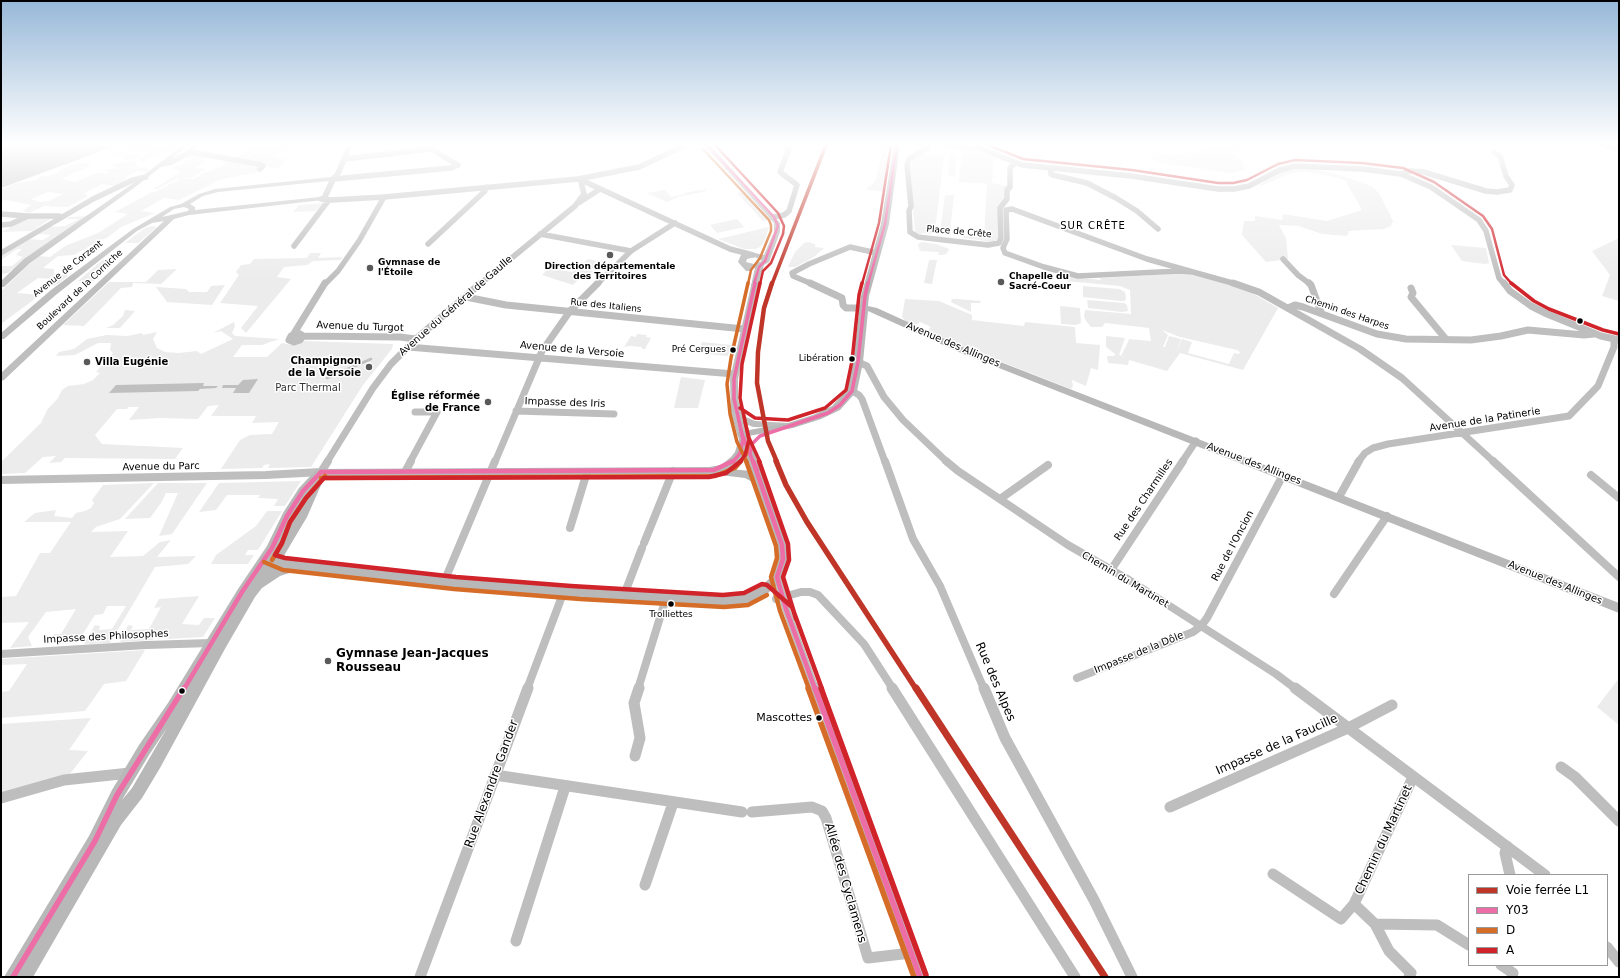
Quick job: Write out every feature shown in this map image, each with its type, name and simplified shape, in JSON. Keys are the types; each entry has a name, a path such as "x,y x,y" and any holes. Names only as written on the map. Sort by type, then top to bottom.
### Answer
{"main road":[{"path":"742,437 811,420 832,411 844,401 852,391 858,362 866,292 886,216 890,191"},
{"name":"Avenue des Allinges","path":"863,308 871,310 964,351 1619,608"},
{"path":"862,328 864,323 872,319 889,318"},
{"path":"750,453 752,444 760,436 789,426"},
{"path":"270,559 301,566 444,582 666,598 737,600 755,595 764,590 777,577 782,566 783,552 760,481 750,453 742,437"},
{"path":"709,471 724,468 735,460 740,453 742,437"},
{"path":"321,472 709,471 747,474 760,481"},
{"name":"Avenue du Général de Gaulle","path":"23,977 116,820 132,799 163,750 270,559 287,516 303,491 321,472"},
{"name":"Avenue du Général de Gaulle","path":"13,977 95,841 117,795 144,750 173,707 242,592 270,559 301,517 321,472"},
{"path":"287,516 295,512 300,514 301,517"},
{"path":"251,594 273,575 301,566"},
{"path":"144,750 163,750"},
{"path":"130,773 148,774"}],"street":[{"path":"1,253 60,216 109,191"},
{"path":"1,285 31,258 127,191"},
{"path":"182,206 201,195 215,191"},
{"path":"294,246 324,200 328,191"},
{"path":"189,213 192,210 192,207 182,206 172,208 169,215 324,200 384,197 457,191"},
{"path":"428,244 485,191"},
{"path":"577,204 584,194 583,191"},
{"name":"Avenue du Général de Gaulle","path":"321,472 375,385 391,364 416,339 540,234 577,204 597,191"},
{"path":"604,191 730,249 761,256 763,262"},
{"path":"742,437 736,413 734,374 755,281 778,229 774,218 749,191"},
{"path":"774,218 782,216 789,211 794,200 795,191"},
{"name":"Place de Crête","path":"910,191 911,206 909,211 910,232 918,237 988,245 999,242 1001,238 1000,208 1007,199 1007,191"},
{"path":"1102,191 1122,201 1158,229"},
{"path":"1438,191 1479,220 1486,231 1499,278 1510,292 1531,306 1547,314 1596,333"},
{"path":"1485,191 1497,192 1506,191"},
{"name":"Avenue du Turgot","path":"384,197 350,255 338,271 327,281 293,335 288,339 289,341 299,341 303,336 315,335 400,337 416,339"},
{"name":"Place de Crête","path":"1006,254 1003,248 1007,239 1006,211 1010,209 1147,259 1192,272"},
{"path":"1,214 60,216"},
{"name":"Avenue de Corzent","path":"1,337 54,292 141,226 169,215"},
{"name":"Boulevard de la Corniche","path":"1,378 163,226 169,215"},
{"path":"1,225 11,224 28,216"},
{"path":"444,582 487,483 490,472 538,357 570,311 631,251 675,223"},
{"path":"141,226 152,224 163,226"},
{"path":"540,234 631,251"},
{"path":"744,263 745,256 761,253 771,245"},
{"name":"Avenue des Allinges","path":"863,308 846,308 843,305 842,298 793,276 792,274 816,261 850,247 877,253"},
{"path":"730,249 750,270 755,281"},
{"name":"Chemin des Harpes","path":"1006,254 1041,266 1082,277 1177,271 1192,272 1250,288 1288,308 1296,305 1321,312 1385,336 1406,339 1445,338 1471,340 1528,330 1587,335 1596,333 1617,340"},
{"path":"1283,259 1298,275 1311,285 1321,312"},
{"path":"744,263 754,266 763,262"},
{"path":"1411,288 1413,294 1411,297 1445,338"},
{"name":"Rue des Italiens","path":"466,297 506,305 744,330"},
{"path":"1288,308 1360,349 1384,365 1418,392 1619,577"},
{"name":"Avenue de la Patinerie","path":"1339,498 1360,459 1365,453 1373,448 1388,444 1569,416 1598,386 1617,340"},
{"name":"Avenue de la Versoie","path":"408,347 734,374"},
{"name":"Chemin du Martinet","path":"858,362 867,366 884,397 918,436 949,464 1068,545 1111,570 1276,674 1544,874"},
{"name":"Rue des Alpes","path":"852,391 862,398 913,538 922,557 940,586 1005,738 1094,900 1132,977"},
{"name":"Impasse des Iris","path":"516,411 614,414"},
{"path":"405,472 437,412 415,412"},
{"path":"736,413 743,419 753,424 789,426"},
{"name":"Rue des Charmilles","path":"1111,570 1196,442"},
{"path":"1000,499 1048,465"},
{"path":"624,595 673,471"},
{"name":"Avenue du Parc","path":"1,480 266,475 321,472"},
{"path":"570,528 587,472"},
{"name":"Rue de l'Oncion","path":"1201,626 1207,618 1283,475"},
{"path":"1591,476 1619,498"},
{"path":"1334,594 1387,516"},
{"path":"777,577 779,598 786,609 920,977"},
{"path":"764,590 779,598 805,592 818,595 864,644 1075,977"},
{"name":"Rue Alexandre Gander","path":"420,977 564,591"},
{"path":"635,756 640,738 634,703 666,598"},
{"name":"Impasse de la Dôle","path":"1077,678 1193,632 1201,626"},
{"name":"Impasse des Philosophes","path":"1,654 139,645 211,643"},
{"name":"Impasse de la Faucille","path":"1170,807 1348,728 1392,705"},
{"path":"1561,767 1575,777 1619,821"},
{"path":"1,798 64,780 130,773"},
{"name":"Allée des Cyclamens","path":"495,775 565,787 747,812 812,807 822,811 826,818 868,958 911,953"},
{"name":"Chemin du Martinet","path":"1273,874 1341,919 1354,904 1413,776"},
{"path":"516,941 565,787"},
{"path":"645,885 673,802"},
{"path":"1507,846 1505,852 1510,874"},
{"name":"Chemin du Martinet","path":"1354,904 1375,924 1389,951 1411,973 1410,977"},
{"path":"1375,924 1437,924 1468,944"},
{"path":"1608,948 1619,962"},
{"path":"1502,966 1513,973 1512,977"}],"green space":[{"path":"1,191 89,191 84,193 88,196 68,207 44,206 29,213 23,211 31,205 6,200 1,201","holes":["48,192 63,194 49,201 39,202 31,199"]},
{"path":"158,191 198,191 179,200 164,198 141,211 155,213 121,227 107,238 100,240 74,255 58,256 43,268 54,269 54,274 69,275 59,283 44,289 55,279 38,278 17,293 40,295 1,324 1,291 26,267 39,256 50,257 65,246 98,233 128,214 115,212 152,192"},
{"path":"666,191 671,197 685,194 684,193 697,191 707,191 678,197 667,202 647,193"},
{"path":"912,191 940,191 933,234 921,233 920,235 915,232"},
{"path":"987,191 1007,191 1004,200 999,206 999,238 997,241 986,243 986,241 964,238 964,236 984,237"},
{"path":"1351,191 1376,191 1379,193 1393,221 1391,226 1384,229 1349,231 1347,236 1322,234 1299,226 1279,225 1286,238 1288,259 1266,262 1242,235 1244,221 1255,221 1255,216 1282,220 1283,214 1327,221 1362,210"},
{"path":"743,192 768,221 763,221 737,193"},
{"path":"945,195 954,195 950,232 940,231"},
{"path":"323,203 316,211 293,212 299,205"},
{"path":"88,216 8,273 1,274 1,266 12,266 23,257 16,255 22,249 17,249 1,260 1,255 29,239 43,240 51,235 38,234 49,227 65,226 79,219 66,219 70,217"},
{"path":"28,218 52,218 32,231 1,232"},
{"path":"737,219 744,227 717,233 710,225"},
{"path":"155,226 156,228 138,243 125,243 145,228"},
{"path":"769,227 764,242 760,247 755,249 744,249 718,239"},
{"path":"1619,238 1619,301 1602,296 1610,275 1592,251"},
{"path":"808,242 815,244 815,247 824,248 814,257 795,267 789,267 788,266 795,252 804,243"},
{"path":"922,242 936,244 949,250 946,254 942,255 938,255 939,252 919,251 921,249 919,249 918,244"},
{"path":"1451,245 1486,248 1489,263 1485,264 1462,261"},
{"path":"310,253 321,253 318,258 343,257 340,260 313,261 307,265 284,267 277,277 291,279 246,333 241,328 258,306 220,303 239,275 236,272 241,265 250,264 254,259 307,258"},
{"path":"104,259 109,260 106,263 112,264 94,281 78,281"},
{"path":"588,259 597,261 594,264 605,267 603,269 594,267 590,271 593,271 584,280 579,279 573,285 542,275 549,268 572,272"},
{"path":"929,260 937,260 932,284 924,283"},
{"path":"177,269 161,284 133,283 132,287 121,288 84,326 63,325 109,282 146,282 158,270"},
{"path":"1187,273 1230,283 1245,289 1278,308 1243,370 1180,353 1167,371 1129,360 1128,365 1108,363 1107,356 1114,356 1115,354 1106,347 1106,336 1125,338 1119,355 1121,356 1129,340 1128,339 1151,341 1149,328 1105,323 1102,327 1091,327 1084,316 1085,310 1131,314 1130,290 1120,286 1066,281 1071,277 1101,280 1100,278","holes":["1162,330 1180,337 1237,350 1240,352 1239,354 1234,353 1229,364 1188,353 1192,342 1182,339 1177,351 1181,339 1169,336 1165,347 1163,347 1168,335"]},
{"path":"225,285 212,305 167,302 156,287 186,289 189,292 207,292 211,286"},
{"path":"1083,286 1119,289 1125,292 1126,298 1125,301 1121,301 1083,297"},
{"path":"905,299 939,301 972,315 972,320 1024,326 1025,322 1075,327 1076,343 1100,345 1098,370 1091,368 1086,386 1072,380 1073,386 1071,389 961,346 927,331 931,327 920,322 915,326 905,321 902,317"},
{"path":"952,299 981,301 980,303 971,303 971,312 951,302"},
{"path":"1087,300 1124,303 1127,305 1128,311 1122,312 1088,308"},
{"path":"1060,306 1080,308 1081,323 1076,325 1061,324"},
{"path":"125,310 135,311 120,328 106,328 113,325 123,316"},
{"name":"Parc Thermal","path":"234,322 235,326 232,333 235,336 279,339 262,345 242,345 233,357 267,357 282,343 293,345 304,341 393,344 392,349 363,385 311,467 268,468 270,464 264,465 262,468 221,469 240,440 250,435 272,434 279,422 252,423 256,416 211,416 219,405 208,406 198,419 160,418 129,420 139,407 128,407 127,409 117,409 95,435 102,444 183,448 175,459 65,458 61,462 49,463 56,456 43,457 25,473 1,474 1,462 41,423 47,410 58,398 62,390 68,386 84,384 93,380 100,373 96,372 113,353 110,350 111,343 98,343 75,355 56,356 59,352 74,349 87,339 107,335 127,336 157,332 153,339 157,348 165,352 179,353 197,351 201,354 233,339 221,331 213,333"},
{"path":"637,334 647,335 646,337 651,338 645,349 642,349 642,347 624,347 631,336 636,337"},
{"path":"702,342 732,345 728,356 698,353"},
{"path":"681,377 705,380 698,408 674,408"},
{"path":"301,481 285,506 274,506 278,499 258,498 260,495 227,495 216,510 199,512 219,483"},
{"path":"154,483 120,519 96,527 91,532 128,531 110,557 143,556 160,542 171,540 157,557 196,556 188,564 155,567 110,643 84,644 95,625 100,626 99,630 112,629 126,606 107,606 103,614 95,615 77,643 48,644 54,634 61,634 76,609 46,612 28,637 32,646 10,648 29,622 1,623 1,597 16,596 40,553 50,553 71,522 24,522 35,513 56,510 54,516 72,518 76,513 91,508 94,503 92,500 103,485"},
{"path":"158,483 207,483 172,534 159,536 178,493 166,493 150,518 125,519"},
{"path":"267,511 282,511 258,550 248,550 245,555 254,555 248,564 211,564 216,555 256,526"},
{"path":"199,596 182,624 199,625 204,618 215,618 203,637 168,639 170,635 155,636 153,640 120,642 128,625 133,626 131,630 149,629 161,607 154,608 159,599"},
{"path":"145,650 126,681 104,684 85,711 1,718 1,692 9,691 27,664 1,665 1,659"},
{"path":"1619,678 1619,725 1597,707"},
{"path":"91,718 69,750 88,751 69,775 1,793 1,724"}],"shaded area":[{"path":"258,379 249,393 233,393 236,388 222,388 223,385 238,385 243,380"},
{"path":"204,383 203,386 218,386 216,388 200,389 198,391 109,393 116,385"}],"waterway":[{"path":"327,378 371,359"}],"rail line":[{"name":"L1","path":"808,191 778,265 764,308 758,352 757,383 768,441 786,485 807,522 1105,977"}],"transit line":[{"name":"D","path":"742,191 769,220 771,231 760,258 751,270 731,358 727,384 730,414 737,442 744,455 776,546 777,558 771,577 780,611 914,977"},
{"name":"Y03","path":"749,191 774,217 778,226 765,261 759,267 757,272 734,379 734,399 742,434 757,471"},
{"name":"A","path":"757,191 778,213 784,226 783,234 771,263 763,271 742,364 740,398 749,440 745,455 739,464 726,473 709,477 324,478 306,498 290,522 282,543 275,555 285,558 456,577 571,586 723,595 744,593 762,584 767,585 792,607 926,975"},
{"name":"A","path":"740,408 755,418 788,420 825,408 846,390 852,361 859,295 879,223 884,191"},
{"name":"Y03","path":"890,191 885,224 865,296 858,362 852,391 840,405 828,413 760,436 752,444 750,453 782,545 783,559 777,577 786,609 920,977"},
{"name":"A","path":"1446,191 1483,216 1492,229 1504,275 1514,287 1534,301 1549,309 1603,330 1619,334"},
{"name":"D","path":"321,478 715,476 735,468 746,455 749,440 744,416"},
{"name":"Y03","path":"321,472 714,470 732,463 740,453 743,440 738,417"},
{"name":"A","path":"745,422 749,438 756,451 788,544 789,560 783,577 796,619"},
{"name":"Y03","path":"13,977 95,841 117,795 144,750 173,707 242,592 272,548 287,516 303,491 321,472"},
{"name":"D","path":"272,560 282,543 290,522 306,498 325,476"},
{"name":"D","path":"264,562 283,570 454,589 580,599 724,607 748,605 767,595"}],"place":[{"name":"Direction départementale des Territoires","path":"610,255"},
{"name":"Gymnase de l'Étoile","path":"370,268"},
{"name":"Chapelle du Sacré-Coeur","path":"1001,282"},
{"name":"Pré Cergues","path":"733,350"},
{"name":"Libération","path":"852,359"},
{"name":"Villa Eugénie","path":"87,362"},
{"name":"Champignon de la Versoie","path":"369,367"},
{"name":"Église réformée de France","path":"488,402"},
{"name":"Trolliettes","path":"671,604"},
{"name":"Gymnase Jean-Jacques Rousseau","path":"328,661"},
{"name":"Mascottes","path":"819,718"}],"district":[{"name":"SUR CRÊTE","path":"1093,226"}]}
